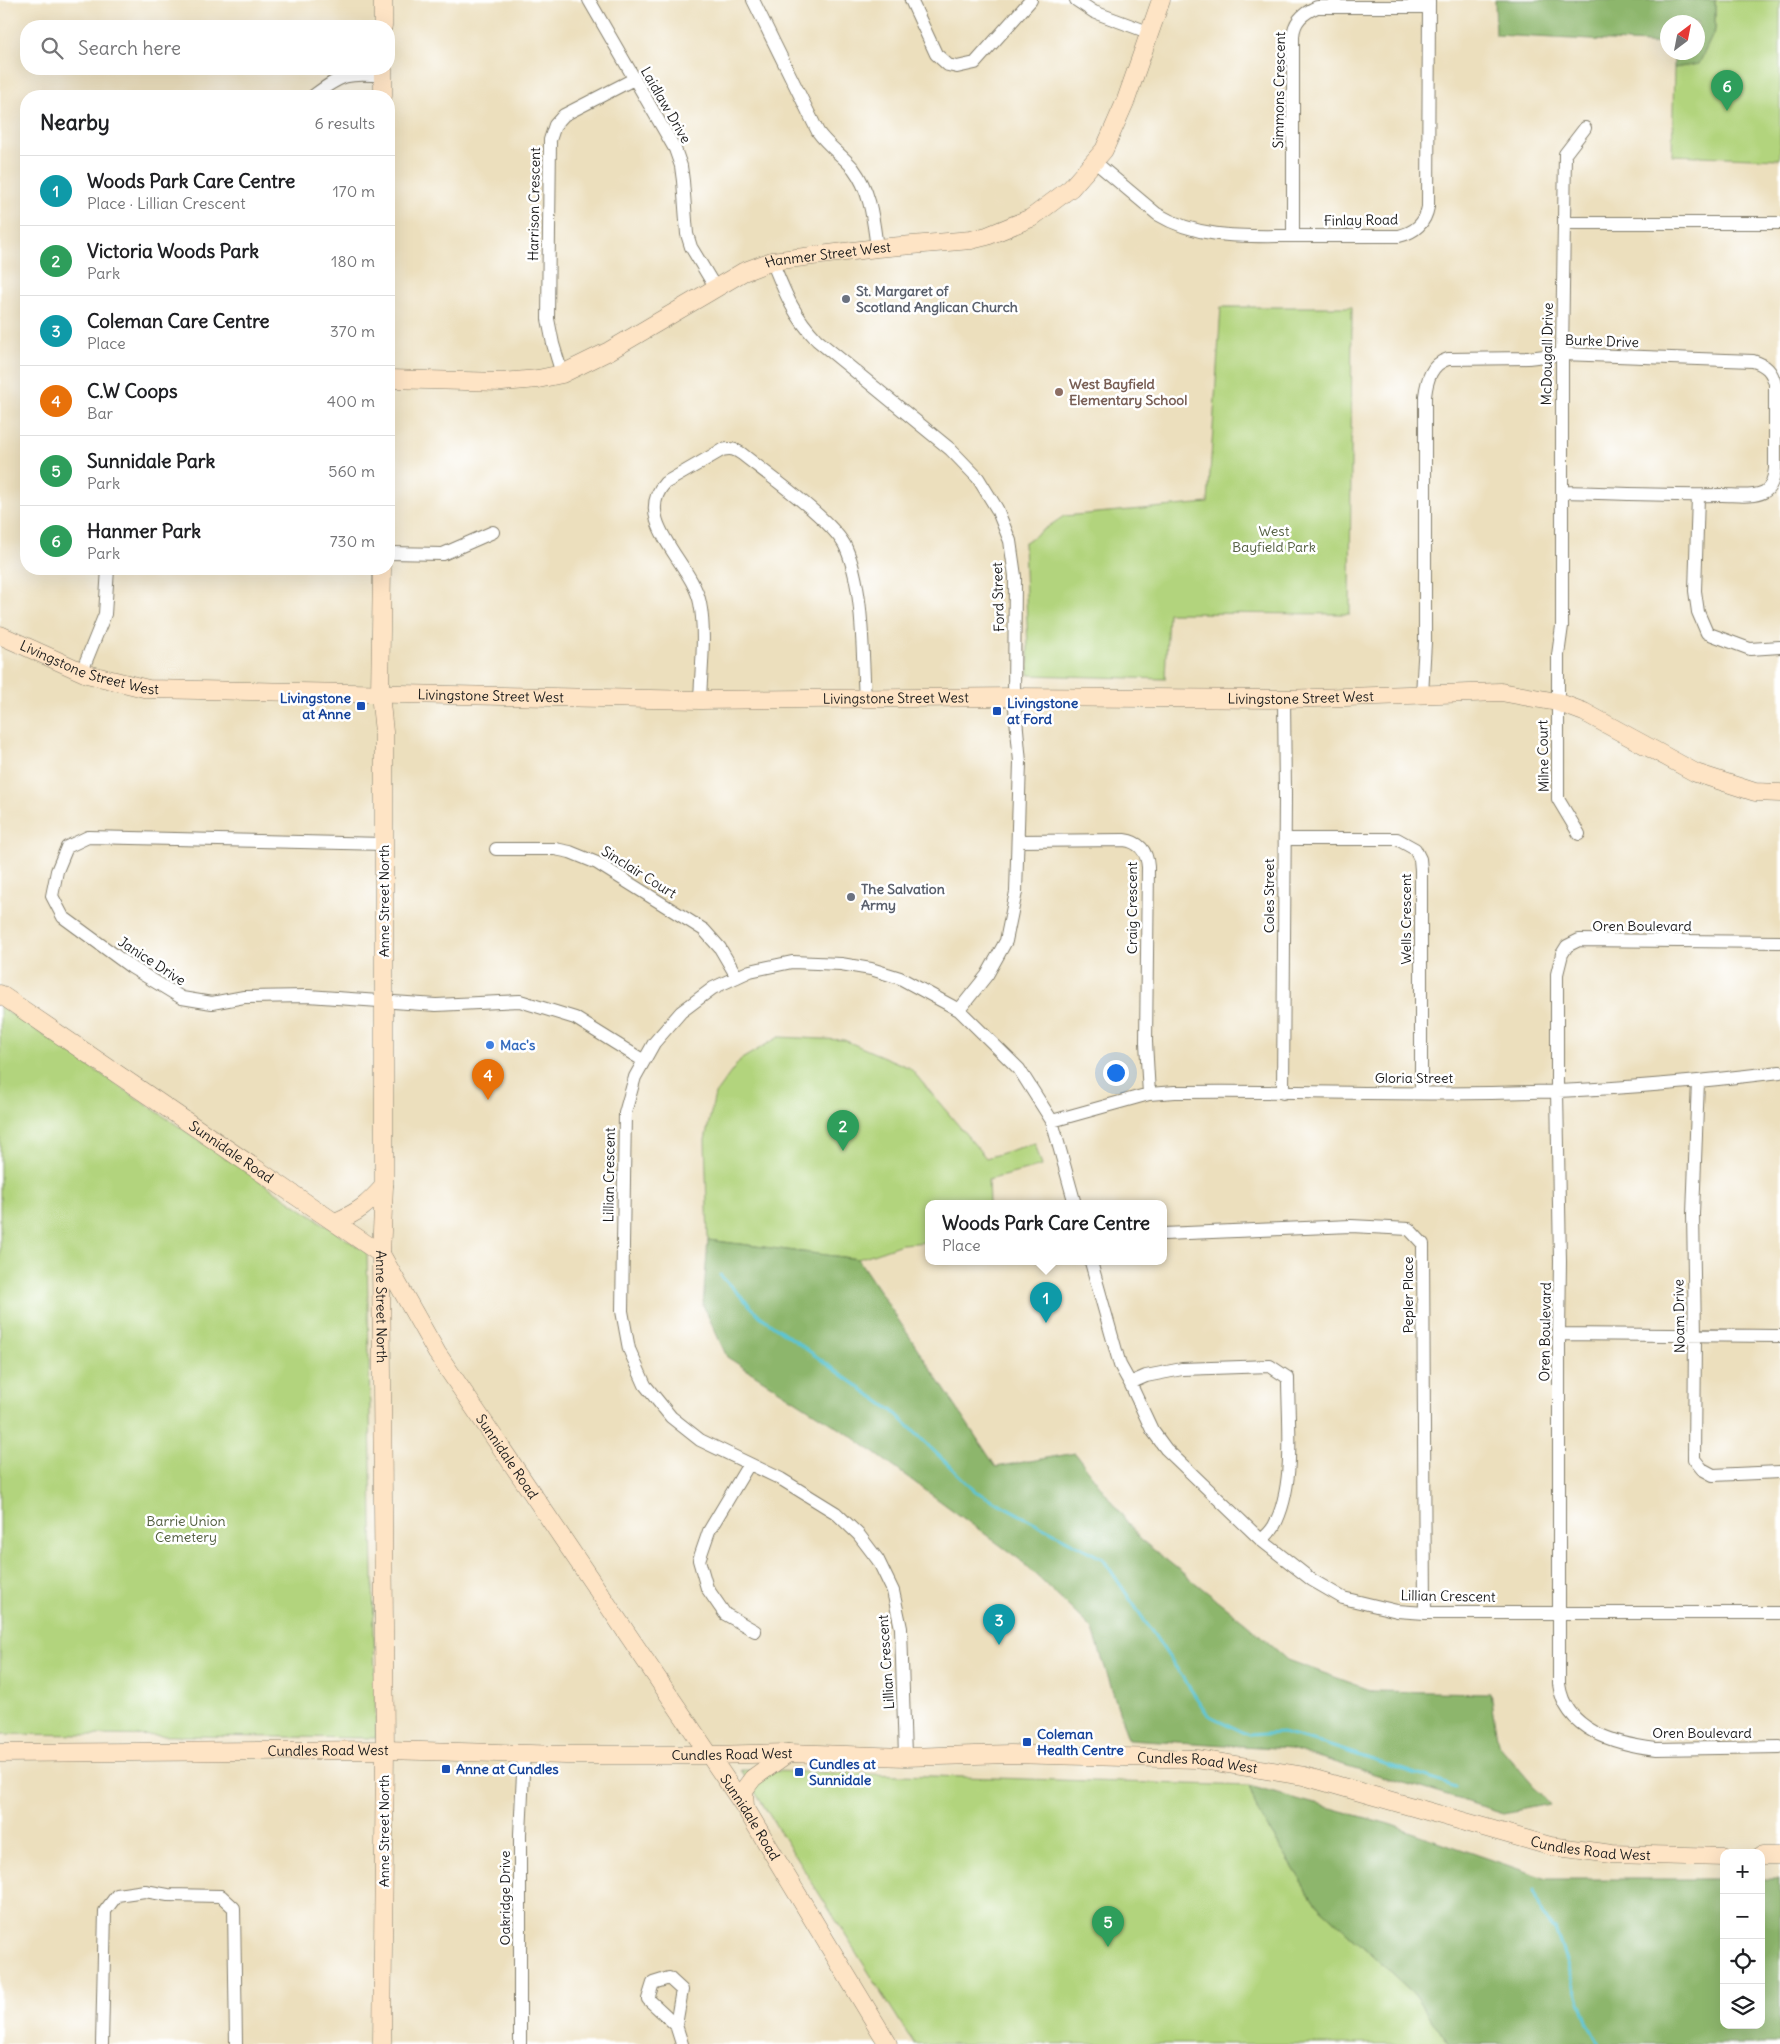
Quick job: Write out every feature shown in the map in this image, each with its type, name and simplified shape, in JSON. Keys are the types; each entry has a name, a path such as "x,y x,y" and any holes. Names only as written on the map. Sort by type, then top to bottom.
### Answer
{"street":[{"path":"383,0 383,20"},
{"name":"Laidlaw Drive","path":"589,0 675,149 684,181 686,234 695,254 715,287"},
{"path":"753,0 818,132 826,144 852,167 862,182 871,206 878,248"},
{"path":"911,0 936,54 948,65 957,67 975,63 1031,0"},
{"path":"1076,0 1094,12 1148,32"},
{"name":"Hanmer Street West","path":"395,379 502,382 538,379 562,374 609,351 715,287 743,272 772,261 878,248 970,240 1004,230 1045,209 1072,188 1104,150 1119,119 1148,32 1161,0"},
{"name":"Simmons Crescent","path":"1293,236 1293,45 1296,24 1303,14 1316,7 1429,4"},
{"name":"Finlay Road","path":"1095,162 1148,207 1180,226 1197,231 1234,237 1399,236 1411,233 1424,220 1428,207 1429,4"},
{"path":"321,90 337,78 350,75"},
{"path":"383,75 383,90"},
{"name":"Harrison Crescent","path":"562,374 552,344 548,319 550,140 556,125 564,115 634,79"},
{"name":"McDougall Drive","path":"1557,702 1558,655 1562,626 1564,154 1585,128"},
{"path":"1564,223 1780,223"},
{"name":"Ford Street","path":"772,261 787,299 807,330 950,449 978,478 997,509 1010,541 1015,576 1014,697 1020,762 1016,892 1006,941 987,975 959,1010"},
{"name":"Burke Drive","path":"1422,695 1425,642 1425,396 1430,375 1438,363 1448,359 1528,358 1562,354 1754,361 1767,368 1773,376 1775,384 1775,469 1770,486 1766,491 1758,494 1698,496 1562,492"},
{"path":"700,700 702,632 700,603 696,588 659,528 654,515 654,504 659,490 665,483 722,450 729,448 742,454 830,526 846,547 858,594 865,698"},
{"path":"1698,496 1695,591 1698,612 1707,633 1750,649 1780,647"},
{"path":"395,552 443,554 494,532"},
{"path":"82,671 105,614 108,575"},
{"name":"Anne Street North","path":"382,575 380,694 384,732 384,1186 381,1254 385,1750 382,2044"},
{"name":"Livingstone Street West","path":"0,635 82,671 148,689 700,700 1014,697 1284,699 1500,692 1557,702 1602,721 1696,773 1756,792 1780,792"},
{"name":"Coles Street","path":"1283,1093 1284,699"},
{"name":"Milne Court","path":"1557,702 1558,799 1579,834"},
{"name":"Janice Drive","path":"384,844 88,837 67,847 57,871 52,896 62,917 131,967 182,998 212,1003 244,997 308,996 436,1005 520,1001 575,1018 644,1061"},
{"name":"Wells Crescent","path":"1285,839 1397,839 1415,849 1420,859 1421,870 1421,1093"},
{"name":"Craig Crescent","path":"1019,841 1124,840 1136,844 1146,853 1148,867 1146,1042 1149,1094"},
{"name":"Sinclair Court","path":"496,849 555,849 570,852 597,863 704,930 720,948 737,977"},
{"name":"Oren Boulevard","path":"1780,942 1579,940 1572,942 1562,954 1557,974 1561,1696 1565,1707 1580,1724 1624,1743 1656,1750 1780,1747"},
{"name":"Lillian Crescent","path":"905,1757 901,1628 894,1591 878,1560 859,1535 836,1513 781,1479 700,1440 671,1417 645,1385 629,1349 622,1311 625,1113 635,1077 654,1043 681,1012 713,988 750,971 792,962 848,965 871,969 900,978 959,1010 1019,1068 1052,1122 1074,1200"},
{"name":"Sunnidale Road","path":"0,994 381,1254 437,1353 746,1809 888,2044"},
{"name":"Gloria Street","path":"1052,1122 1149,1094 1206,1091 1283,1093 1557,1091 1698,1081 1780,1072"},
{"name":"Noam Drive","path":"1698,1081 1692,1214 1695,1336 1694,1459 1702,1470 1714,1475 1780,1472"},
{"path":"335,1222 356,1212 367,1204 384,1186"},
{"name":"Pepler Place","path":"1167,1234 1351,1226 1409,1229 1423,1244 1425,1612"},
{"name":"Lillian Crescent","path":"1091,1265 1120,1365 1152,1430 1166,1449 1262,1540 1312,1580 1343,1598 1396,1611 1425,1612 1780,1612"},
{"path":"1559,1334 1780,1336"},
{"path":"1130,1383 1146,1376 1182,1370 1270,1366 1288,1378 1288,1470 1283,1504 1274,1528 1262,1540"},
{"path":"748,1464 709,1531 699,1560 707,1588 725,1614 755,1631"},
{"name":"Cundles Road West","path":"0,1753 385,1750 524,1752 566,1755 710,1755 788,1752 905,1757 1010,1754 1198,1759 1304,1776 1550,1846 1612,1854 1720,1857"},
{"name":"Oakridge Drive","path":"520,2044 520,1834 524,1752"},
{"path":"746,1809 744,1790 753,1778 788,1752"},
{"path":"1765,1856 1780,1856"},
{"path":"102,2044 105,1911 117,1895 144,1890 168,1894 222,1896 234,1908 236,2044"},
{"path":"676,2026 682,2044"}],"green space":[{"path":"1495,0 1715,0 1715,30 1705,51 1705,15 1660,15 1660,44 1496,35"},
{"path":"1715,0 1780,0 1780,159 1672,155 1674,68 1705,60 1705,51 1715,30"},
{"path":"1674,60 1701,60 1699,64 1674,68"},
{"name":"West Bayfield Park","path":"1221,307 1352,307 1350,614 1168,613 1165,679 1029,675 1024,543 1064,516 1208,503"},
{"name":"Barrie Union Cemetery","path":"0,1006 367,1253 376,1738 0,1734"},
{"path":"779,1037 844,1040 910,1068 986,1158 1035,1143 1042,1166 988,1180 989,1200 925,1200 925,1242 902,1244 858,1259 708,1240 705,1140 715,1094 740,1060"},
{"path":"708,1240 858,1259 996,1467 1075,1453 1140,1539 1246,1623 1288,1660 1373,1691 1490,1693 1498,1744 1549,1804 1504,1813 1291,1749 1128,1739 1093,1630 1019,1559 853,1437 727,1357 703,1305"},
{"path":"741,1770 1249,1786 1258,1812 1314,1901 1414,1994 1449,2044 914,2044"},
{"path":"1249,1786 1389,1824 1547,1879 1720,1879 1720,2029 1765,2029 1765,1879 1780,1879 1780,2044 1449,2044 1414,1994 1314,1901 1258,1812"}],"waterway":[{"path":"720,1275 760,1316 894,1412 975,1491 1103,1559 1208,1715 1249,1735 1282,1733 1324,1744 1456,1787"},
{"path":"1535,1890 1542,1915 1555,1929 1588,2024 1599,2044"}],"place":[{"name":"Hanmer Park","path":"1727,111"},
{"name":"St. Margaret of Scotland Anglican Church","path":"846,299"},
{"name":"West Bayfield Elementary School","path":"1059,392"},
{"name":"Livingstone at Anne","path":"361,706"},
{"name":"Livingstone at Ford","path":"997,711"},
{"name":"The Salvation Army","path":"851,897"},
{"name":"Mac's","path":"490,1045"},
{"name":"C.W Coops","path":"488,1100"},
{"name":"Victoria Woods Park","path":"843,1151"},
{"name":"Woods Park Care Centre","path":"1046,1323"},
{"name":"Coleman Care Centre","path":"999,1645"},
{"name":"Coleman Health Centre","path":"1027,1742"},
{"name":"Anne at Cundles","path":"446,1769"},
{"name":"Cundles at Sunnidale","path":"799,1772"},
{"name":"Sunnidale Park","path":"1108,1947"}]}
